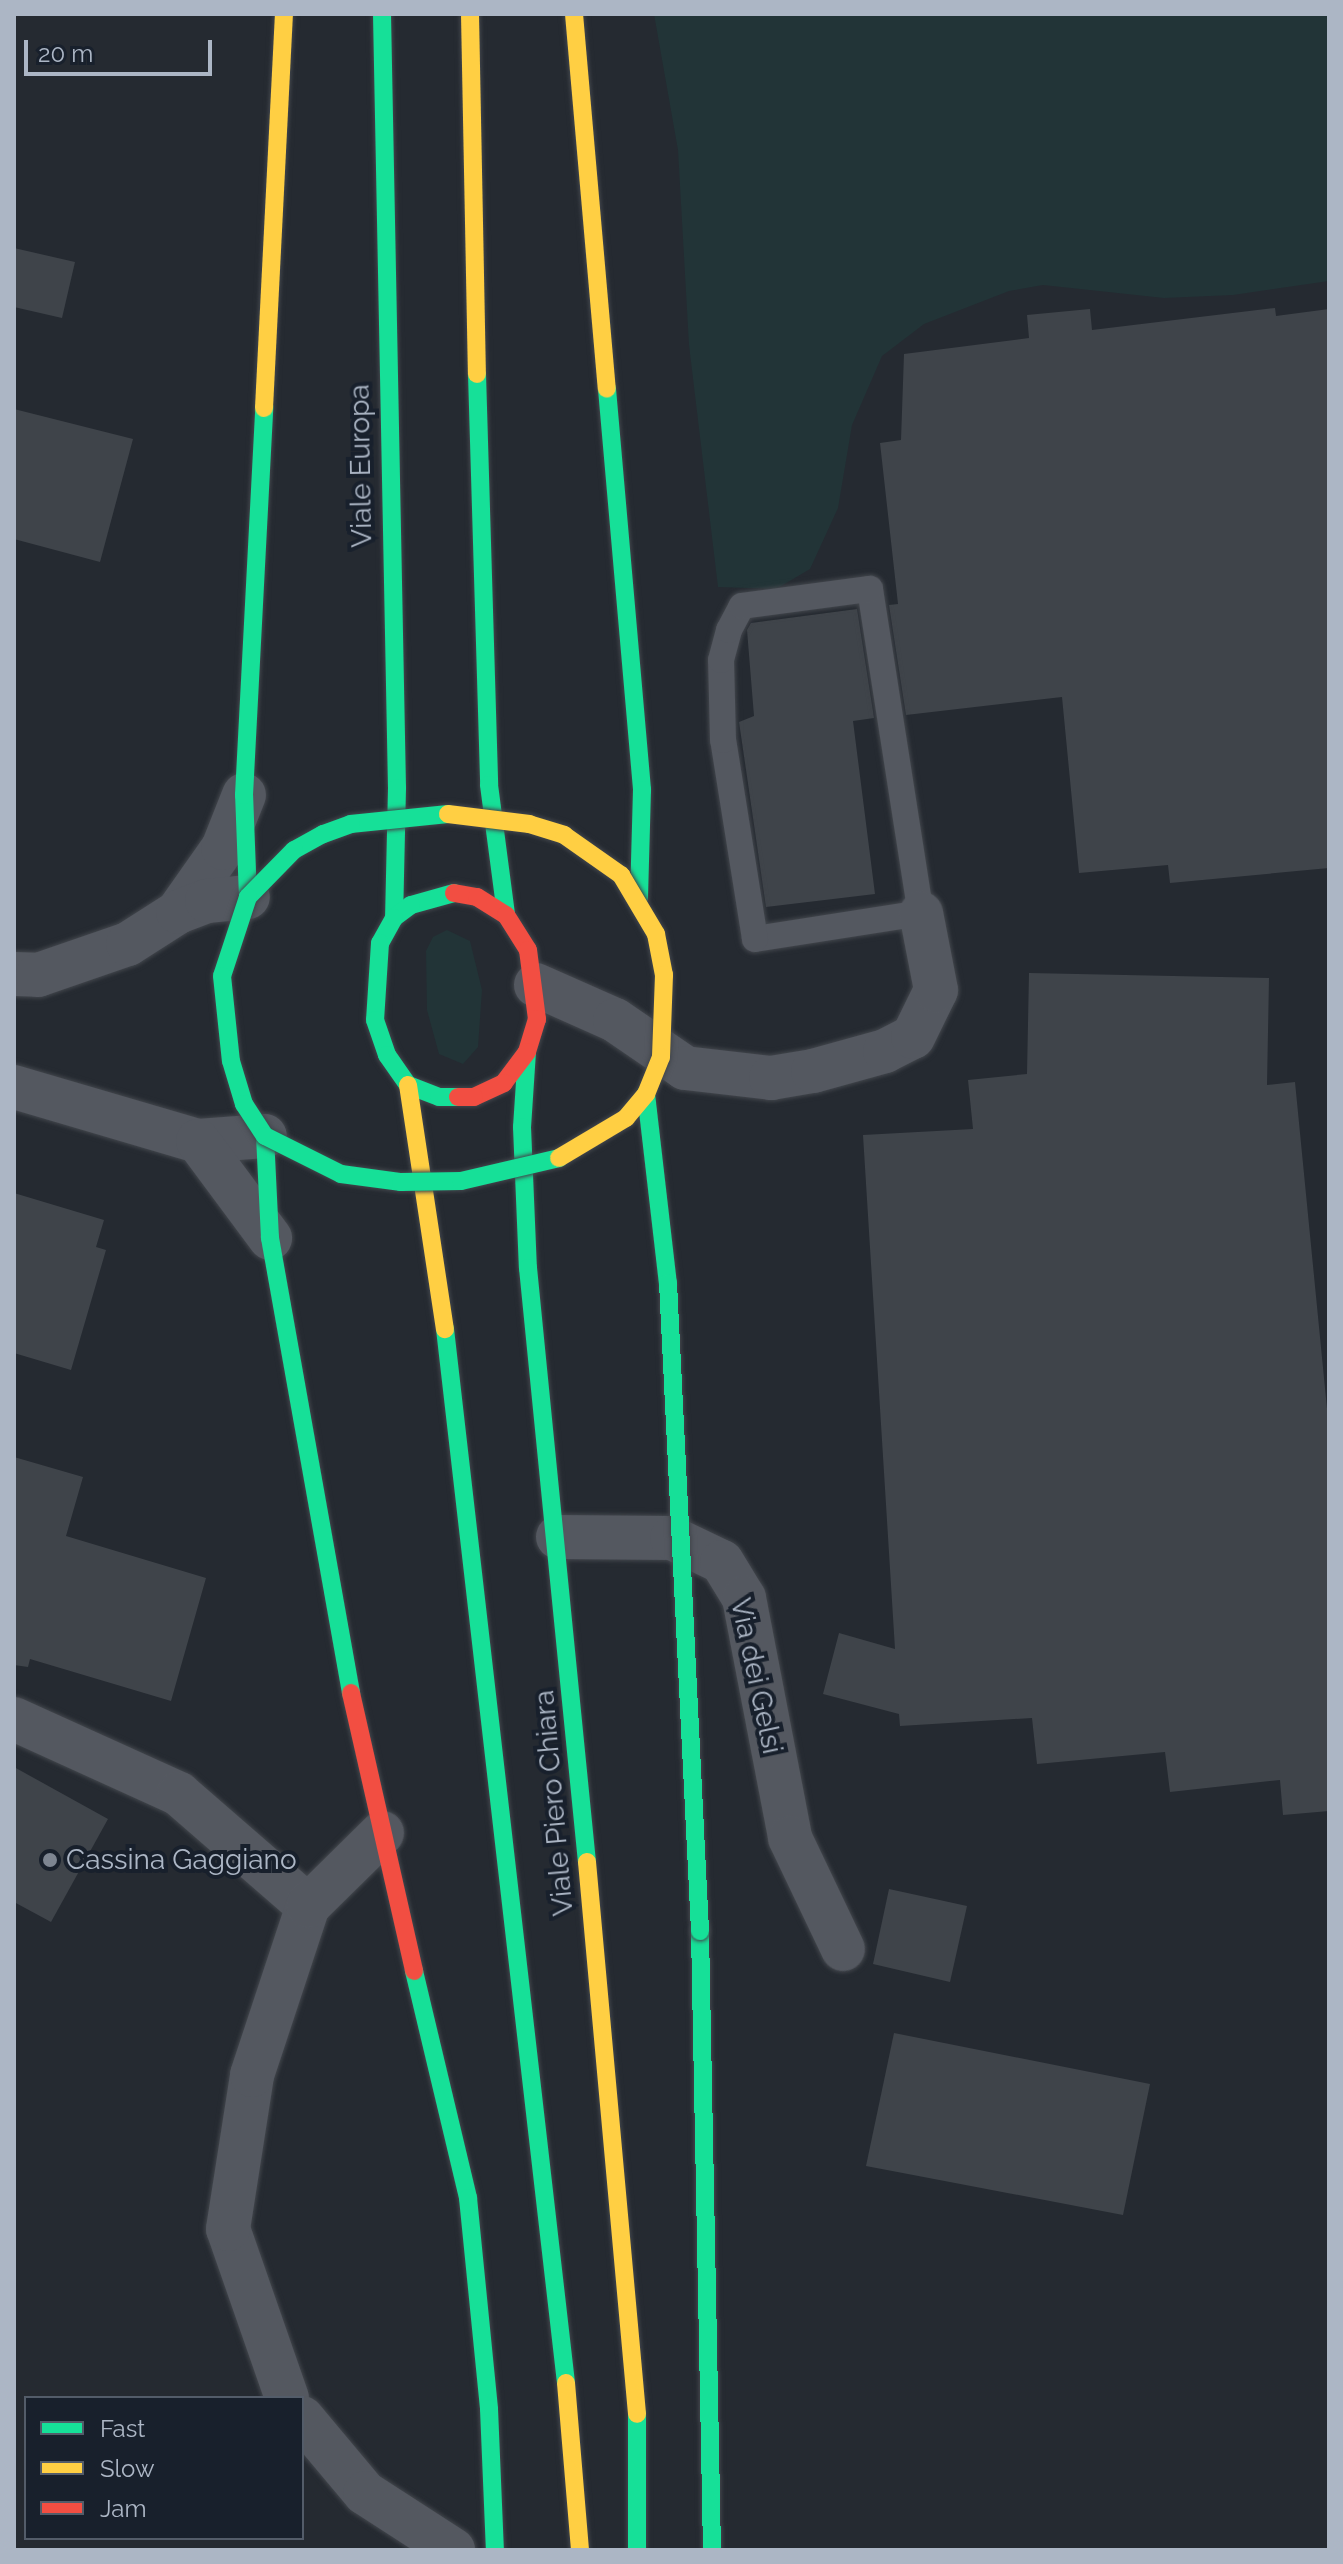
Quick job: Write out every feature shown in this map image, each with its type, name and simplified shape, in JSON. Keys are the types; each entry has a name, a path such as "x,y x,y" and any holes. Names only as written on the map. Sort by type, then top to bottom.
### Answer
{"street":[{"path":"14,974 38,975 128,944 178,912 207,901 248,897 294,850 323,834 351,824 448,814 529,824 564,835 621,875 639,898 656,934 664,975 661,1057 646,1094 626,1118 576,1151 532,1168 461,1181 401,1182 341,1174 265,1136 244,1104 225,1021 222,976 248,897 244,795 284,14"},
{"name":"Viale Europa","path":"382,14 397,788 394,918 380,943 375,1020 387,1055 408,1085"},
{"path":"408,1085 439,1097 474,1097 504,1083 527,1052 537,1019 536,985 528,950 506,915 489,785 482,625 470,14"},
{"path":"574,14 642,790 639,898"},
{"path":"178,912 223,848 244,795"},
{"path":"394,918 411,905 454,893 477,897 506,915"},
{"path":"536,985 615,1020 685,1068 771,1078 813,1071 885,1051 913,1037 936,990 921,913"},
{"name":"Viale Piero Chiara","path":"527,1052 522,1127 527,1253 558,1537 638,2422 637,2550"},
{"name":"Viale Piero Chiara","path":"408,1085 437,1258 570,2421 580,2550"},
{"path":"14,1087 198,1141 265,1136"},
{"path":"646,1094 668,1283 700,1931 712,2550"},
{"path":"265,1136 270,1238 363,1757 468,2198 489,2409 495,2550"},
{"path":"198,1141 270,1238"},
{"name":"Via dei Gelsi","path":"558,1537 672,1538 722,1562 744,1598 790,1838 843,1949"},
{"path":"14,1719 179,1794 308,1906"},
{"path":"286,2396 228,2229 252,2075 308,1906 382,1833"},
{"path":"304,2420 365,2493 453,2550"}],"lane":[{"path":"870,589 921,913 755,939 720,697 721,660 742,606 870,589"}],"shaded area":[{"path":"654,14 1329,14 1329,281 1233,295 1164,298 1043,285 1009,291 924,324 882,356 852,425 838,508 810,569 776,589 718,587 689,345 678,150"},
{"path":"447,930 470,941 482,990 478,1047 463,1064 439,1054 427,1010 426,951 433,937"}],"building":[{"path":"14,248 75,262 62,318 14,307"},
{"path":"1275,308 1276,316 1329,309 1329,868 1170,883 1168,865 1079,873 1062,697 906,715 889,605 898,604 880,443 901,440 904,354 1029,338 1027,315 1090,309 1092,330"},
{"path":"14,409 133,439 100,562 14,539"},
{"path":"857,609 874,718 853,721 875,894 766,907 739,722 754,716 747,630 751,623"},
{"path":"1029,973 1269,978 1267,1085 1295,1082 1329,1429 1329,1811 1283,1815 1280,1780 1170,1792 1165,1752 1037,1764 1032,1718 900,1726 899,1714 823,1694 839,1633 895,1649 863,1135 973,1129 968,1080 1027,1074"},
{"path":"14,1193 104,1220 96,1247 106,1250 71,1370 14,1353"},
{"path":"14,1457 83,1477 66,1536 206,1578 171,1701 30,1659 28,1667 14,1665"},
{"name":"Cassina Gaggiano","path":"14,1767 108,1819 51,1922 14,1902"},
{"path":"889,1889 967,1906 950,1982 873,1964"},
{"path":"894,2033 1150,2084 1123,2215 866,2166"}],"traffic: fast":[{"path":"382,14 397,788 394,918"},
{"path":"477,374 489,785 506,915"},
{"path":"607,389 642,790 639,898"},
{"path":"248,897 244,795 264,408"},
{"path":"448,814 351,824 323,834 294,850 248,897 222,976 231,1061 244,1104 265,1136 341,1174 401,1182 461,1181 559,1158"},
{"path":"454,893 411,905 394,918 380,943 375,1020 387,1055 408,1085 439,1097 458,1097"},
{"path":"527,1052 522,1127 528,1268 587,1862"},
{"path":"646,1094 668,1283 700,1931"},
{"path":"265,1136 270,1238 351,1693"},
{"path":"445,1329 566,2383"},
{"path":"700,1931 712,2550"},
{"path":"414,1971 468,2198 489,2409 495,2550"},
{"path":"637,2414 637,2550"}],"traffic: slow":[{"path":"264,408 284,14"},
{"path":"470,14 477,374"},
{"path":"574,14 607,389"},
{"path":"448,814 529,824 564,835 621,875 656,934 664,975 661,1057 646,1094 626,1118 559,1158"},
{"path":"408,1085 445,1329"},
{"path":"587,1862 637,2414"},
{"path":"566,2383 580,2550"}],"traffic: jam":[{"path":"454,893 477,897 506,915 528,950 537,1019 527,1052 504,1083 474,1097 458,1097"},
{"path":"351,1693 414,1971"}],"place":[{"name":"Cassina Gaggiano","path":"50,1860"}]}
